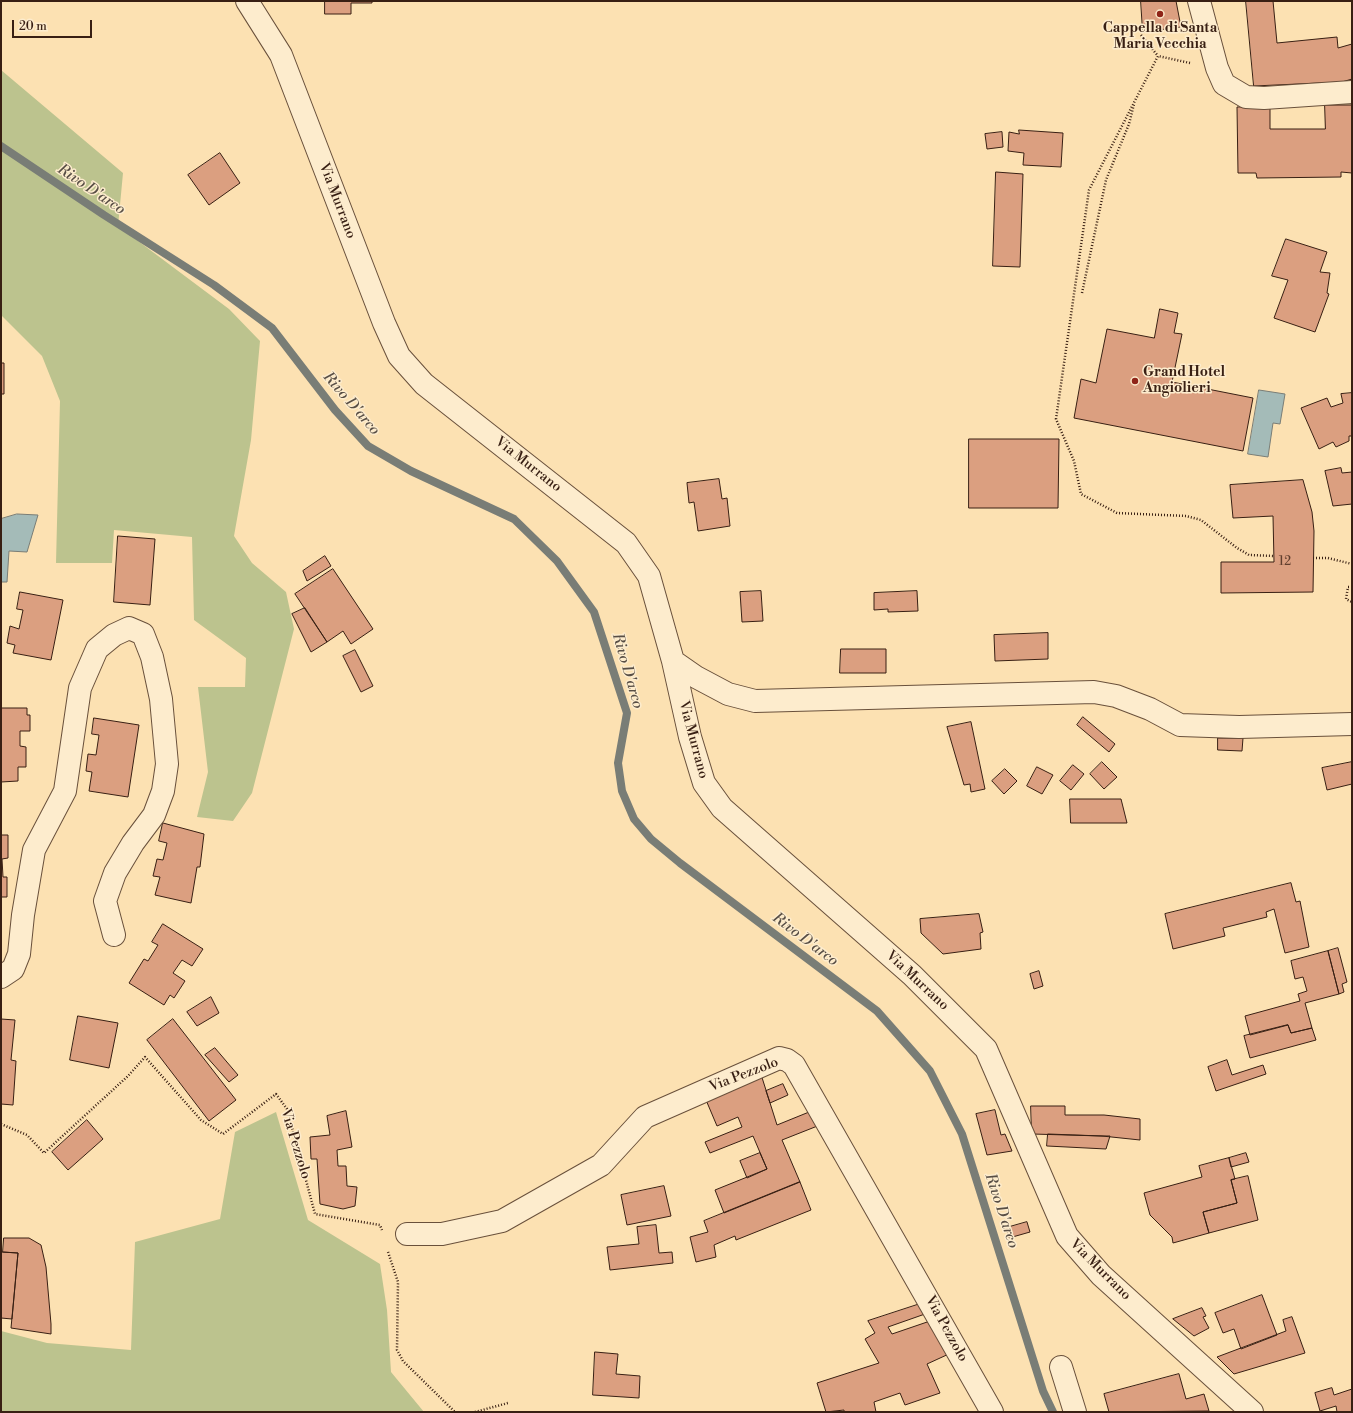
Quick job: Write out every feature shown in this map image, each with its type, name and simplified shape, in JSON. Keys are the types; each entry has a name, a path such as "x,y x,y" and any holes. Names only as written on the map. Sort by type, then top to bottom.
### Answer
{"street":[{"name":"Via Murrano","path":"247,1 281,55 384,323 399,356 424,384 626,543 649,576 673,661 690,737 704,783 722,808 912,975 986,1049 1067,1236 1101,1275 1252,1412"},
{"path":"1199,1 1217,68 1224,84 1246,98 1352,92"},
{"path":"1,977 13,969 19,954 23,915 34,850 65,792 80,688 97,649 114,635 130,628 143,634 152,657 161,699 167,764 164,791 154,815 133,843 116,873 105,900 114,935"},
{"path":"673,661 696,677 728,694 755,701 1094,692 1116,696 1150,709 1180,725 1239,728 1352,724"},
{"name":"Via Pezzolo","path":"407,1234 442,1234 502,1221 601,1165 645,1117 780,1058 787,1060 794,1065 992,1412"},
{"path":"1061,1367 1075,1412"}],"path":[{"path":"1141,35 1158,56 1217,68"},
{"path":"1158,56 1089,190 1056,419 1074,462 1081,494 1117,513 1186,516 1201,520 1237,548 1249,555 1274,556"},
{"path":"1082,293 1106,180 1129,124 1135,99"},
{"path":"1313,558 1352,564"},
{"path":"1352,586 1348,587 1346,599 1352,602"},
{"name":"Via Pezzolo","path":"1,1124 27,1135 44,1153 128,1076 145,1057 201,1120 223,1134 276,1094 287,1109 315,1214 380,1225 383,1235"},
{"path":"387,1247 398,1282 397,1350 403,1361 455,1412"},
{"path":"475,1412 508,1403"}],"green space":[{"path":"1,70 123,173 118,226 229,309 260,341 251,440 234,536 252,563 286,592 294,629 252,793 233,821 197,817 208,772 198,687 245,687 246,658 194,620 192,537 114,530 112,563 56,563 60,401 42,356 1,315"},
{"path":"276,1112 308,1220 380,1264 387,1310 391,1372 424,1412 1,1412 1,1331 47,1343 131,1350 135,1242 220,1219 235,1132"}],"water":[{"path":"1259,390 1285,394 1280,424 1273,423 1268,457 1248,454"},
{"path":"17,514 38,515 27,552 9,551 7,582 1,582 1,519"}],"building":[{"path":"325,1 372,1 372,3 351,3 351,14 325,14"},
{"name":"Cappella di Santa Maria Vecchia","path":"1141,1 1176,1 1181,27 1143,32"},
{"path":"1246,1 1273,1 1277,43 1337,37 1338,48 1352,44 1352,79 1342,82 1254,86"},
{"path":"1325,105 1352,105 1352,173 1341,172 1341,177 1257,178 1256,173 1238,173 1237,107 1270,106 1270,129 1325,129"},
{"path":"1019,130 1063,133 1061,167 1023,165 1024,153 1008,151 1009,132 1019,134"},
{"path":"1002,132 1003,147 987,149 985,134"},
{"path":"220,153 240,183 209,205 188,175"},
{"path":"996,172 1023,174 1020,267 993,266"},
{"path":"1286,239 1327,252 1320,272 1330,273 1327,293 1329,294 1315,332 1274,318 1288,280 1272,276"},
{"name":"Grand Hotel Angiolieri","path":"1160,309 1178,313 1174,333 1182,334 1172,382 1253,398 1243,451 1074,418 1081,379 1096,383 1107,329 1154,338"},
{"path":"1,363 4,363 4,394 1,394"},
{"path":"1352,393 1352,436 1349,436 1349,441 1336,447 1333,442 1319,449 1301,408 1327,398 1331,407 1343,403 1341,394"},
{"path":"969,439 1059,439 1058,508 969,508"},
{"path":"1341,468 1342,473 1352,472 1352,504 1333,506 1325,471"},
{"path":"719,479 722,499 727,498 730,526 698,531 694,502 689,503 687,483"},
{"path":"1303,480 1312,512 1314,531 1313,592 1221,593 1221,562 1274,562 1273,516 1233,518 1230,485"},
{"path":"118,536 155,539 150,605 114,602"},
{"path":"325,556 331,566 307,581 303,571"},
{"path":"333,569 373,629 351,644 343,631 327,642 295,594"},
{"path":"761,591 763,621 742,622 740,592"},
{"path":"917,591 918,611 888,612 888,609 874,610 874,593"},
{"path":"20,592 63,600 51,660 13,653 15,645 7,643 10,626 19,629 23,610 17,609"},
{"path":"305,608 327,642 311,652 292,614"},
{"path":"1048,633 1048,659 995,661 994,635"},
{"path":"841,649 886,649 886,673 840,673"},
{"path":"355,650 373,686 361,692 343,656"},
{"path":"1,708 27,708 27,715 30,715 30,731 20,731 20,746 26,747 26,767 18,767 18,781 1,782"},
{"path":"1083,717 1115,744 1109,752 1077,725"},
{"path":"94,718 139,725 128,797 89,791 92,772 86,771 88,754 96,755 99,735 92,734"},
{"path":"971,722 985,789 971,792 970,784 964,785 947,727"},
{"path":"1218,738 1243,738 1242,751 1218,750"},
{"path":"1102,762 1117,777 1104,789 1090,774"},
{"path":"1352,762 1352,784 1327,790 1322,768"},
{"path":"1073,765 1084,774 1071,790 1060,781"},
{"path":"1037,767 1053,775 1042,794 1027,786"},
{"path":"1005,769 1017,781 1004,794 992,781"},
{"path":"1070,799 1121,799 1127,823 1071,823"},
{"path":"163,823 204,834 200,867 197,867 191,903 155,895 160,877 153,876 157,859 163,860 167,843 159,841"},
{"path":"1,835 8,835 8,858 2,859 3,877 7,877 7,897 1,897"},
{"path":"1291,883 1296,902 1300,901 1309,947 1285,953 1274,909 1266,912 1267,917 1223,928 1225,936 1173,949 1165,914"},
{"path":"979,914 983,932 980,933 981,949 943,954 921,933 920,919"},
{"path":"163,924 203,949 192,966 182,960 173,973 185,981 174,998 170,995 164,1005 129,983 144,959 148,961 158,945 152,942"},
{"path":"1338,948 1347,982 1342,984 1344,992 1339,994 1328,951"},
{"path":"1328,951 1339,994 1305,1003 1312,1028 1291,1033 1288,1025 1250,1035 1245,1016 1300,1001 1298,994 1307,991 1303,977 1295,979 1291,961"},
{"path":"1039,971 1043,986 1034,989 1030,974"},
{"path":"211,997 219,1013 197,1026 187,1012"},
{"path":"78,1016 118,1023 109,1068 70,1060"},
{"path":"1,1019 15,1020 11,1060 16,1061 13,1105 1,1104"},
{"path":"173,1019 236,1100 209,1121 147,1040"},
{"path":"1288,1025 1291,1033 1312,1028 1316,1040 1250,1058 1244,1036"},
{"path":"215,1048 238,1075 229,1082 205,1055"},
{"path":"1227,1060 1232,1075 1263,1065 1266,1074 1216,1091 1208,1067"},
{"path":"759,1068 777,1125 814,1110 820,1125 782,1140 800,1182 724,1213 715,1190 767,1169 753,1136 710,1153 705,1142 742,1127 738,1117 717,1126 706,1100"},
{"path":"783,1084 788,1095 770,1103 766,1091"},
{"path":"1031,1106 1065,1106 1065,1115 1104,1115 1140,1119 1140,1140 1102,1136 1032,1134"},
{"path":"995,1110 1001,1135 1005,1134 1012,1151 987,1155 976,1114"},
{"path":"346,1111 352,1147 337,1150 338,1166 346,1166 347,1186 357,1187 355,1206 343,1209 320,1204 317,1159 311,1159 310,1137 330,1135 327,1116"},
{"path":"87,1120 103,1139 68,1170 52,1152"},
{"path":"1048,1134 1110,1136 1106,1149 1047,1146"},
{"path":"760,1153 767,1169 747,1178 740,1161"},
{"path":"1246,1153 1249,1162 1231,1167 1229,1158"},
{"path":"1229,1158 1235,1179 1231,1180 1237,1203 1203,1212 1209,1233 1173,1243 1172,1237 1150,1215 1144,1193 1202,1177 1199,1166"},
{"path":"1248,1176 1258,1220 1209,1233 1203,1212 1237,1203 1231,1180"},
{"path":"800,1182 811,1210 736,1240 735,1236 714,1245 716,1257 696,1262 690,1237 708,1232 704,1221"},
{"path":"664,1186 671,1216 627,1225 621,1195"},
{"path":"1027,1222 1030,1232 1009,1238 1006,1228"},
{"path":"656,1225 659,1253 672,1252 673,1263 610,1270 607,1247 639,1244 637,1227"},
{"path":"4,1238 29,1238 41,1245 46,1267 51,1334 11,1328 18,1253 3,1252"},
{"path":"1,1252 18,1253 12,1319 1,1318"},
{"path":"1262,1295 1277,1335 1241,1349 1234,1329 1223,1333 1215,1313"},
{"path":"920,1304 925,1314 888,1327 892,1334 933,1320 951,1353 927,1364 940,1393 905,1405 900,1393 874,1402 876,1412 844,1412 844,1410 826,1412 817,1383 879,1363 865,1339 875,1333 868,1321"},
{"path":"1202,1308 1206,1316 1203,1317 1209,1328 1194,1336 1173,1319"},
{"path":"1292,1317 1305,1353 1234,1374 1217,1357 1286,1331 1283,1320"},
{"path":"595,1352 618,1354 616,1374 640,1376 639,1398 593,1395"},
{"path":"1179,1374 1186,1399 1204,1394 1209,1411 1109,1412 1104,1394"},
{"path":"1332,1388 1334,1395 1352,1389 1352,1412 1337,1412 1336,1406 1320,1411 1315,1393"}],"waterway":[{"name":"Rivo D'arco","path":"1,146 104,215 214,285 272,328 335,410 368,446 411,471 514,519 557,561 594,612 627,713 618,763 622,791 634,819 651,839 680,863 877,1011 930,1071 962,1134 1043,1391 1053,1412"}],"place":[{"name":"Cappella di Santa Maria Vecchia","path":"1160,14"},
{"name":"Grand Hotel Angiolieri","path":"1135,381"}]}
